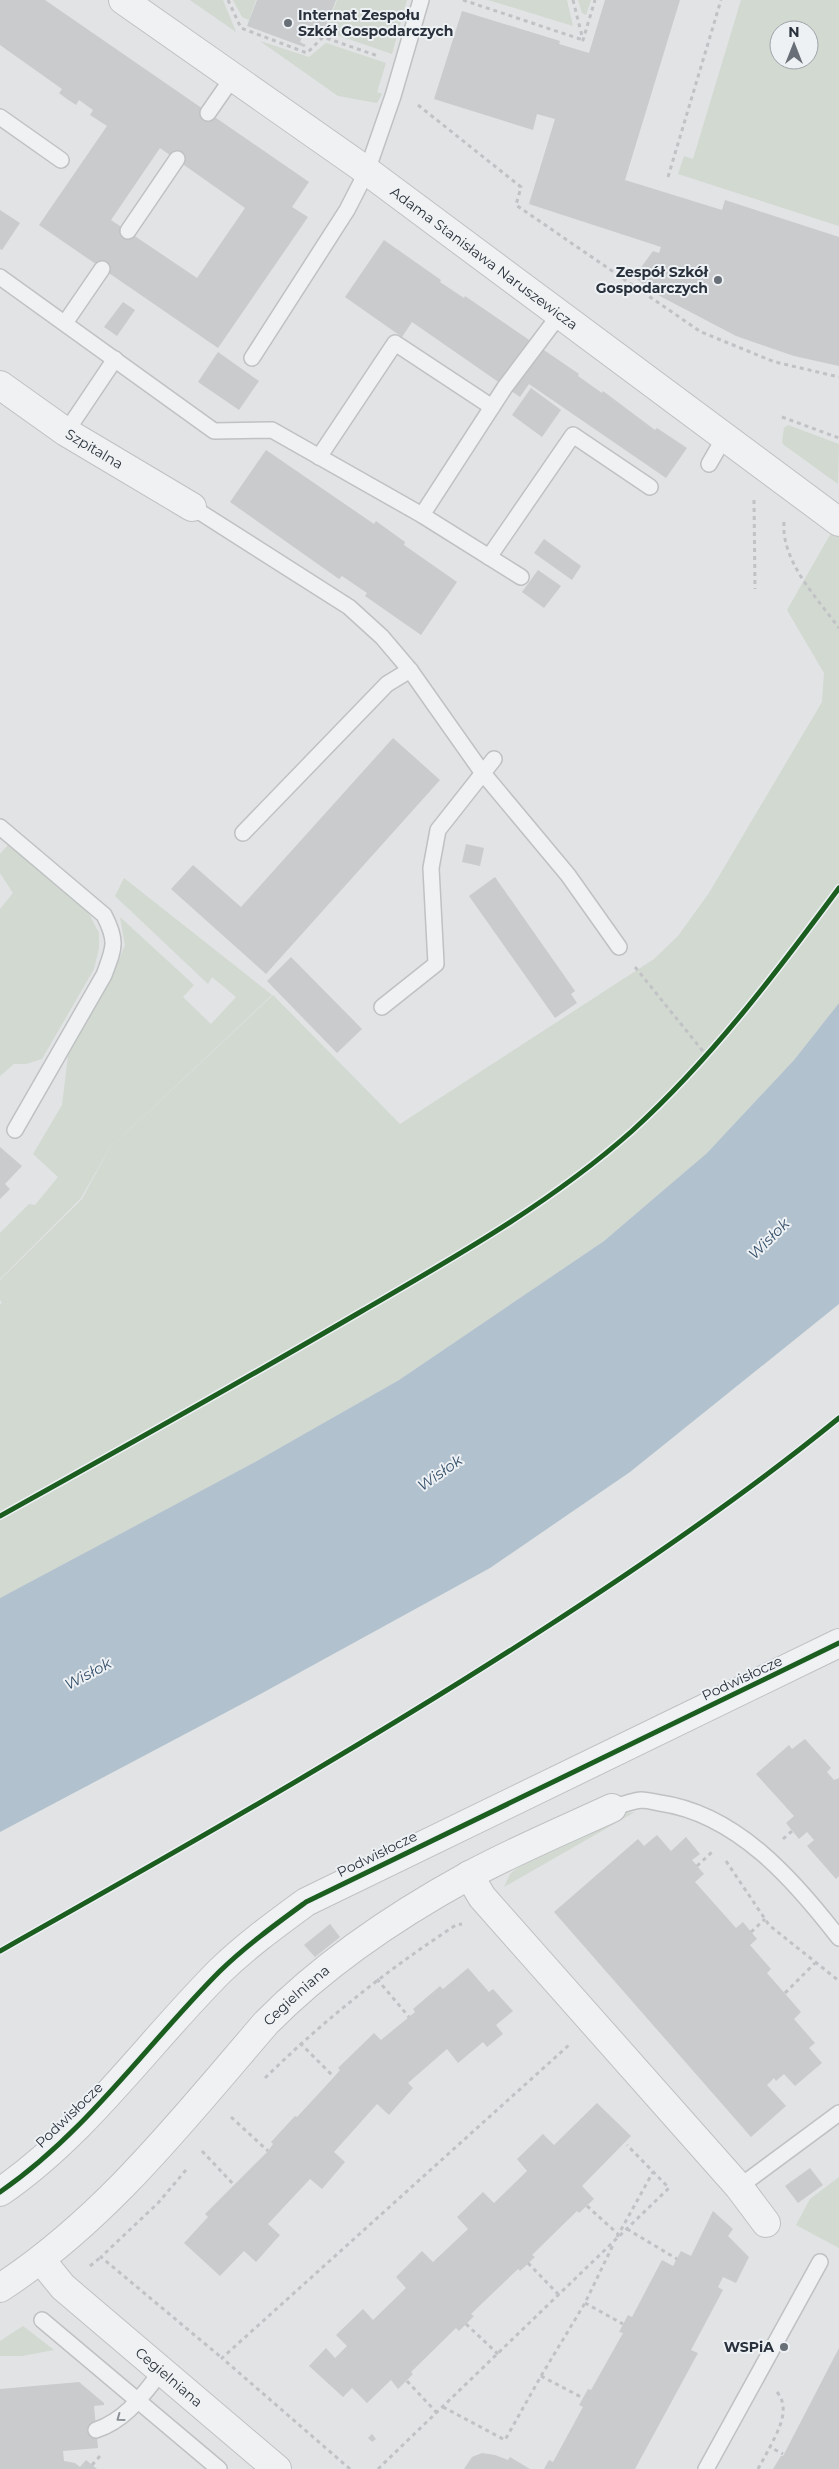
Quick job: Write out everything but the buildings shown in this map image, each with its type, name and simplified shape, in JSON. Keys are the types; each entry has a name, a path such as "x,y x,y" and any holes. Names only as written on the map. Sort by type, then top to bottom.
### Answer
{"street":[{"name":"Adama Stanisława Naruszewicza","path":"123,0 367,171 839,522"},
{"name":"Szpitalna","path":"0,385 66,432 192,507"},
{"name":"Podwisłocze","path":"0,2192 78,2125 219,1972 254,1940 306,1902 839,1643"},
{"name":"Cegielniana","path":"0,2288 41,2260 142,2168 288,2001 355,1948 410,1909 469,1876 612,1808"},
{"path":"469,1876 482,1897 739,2187 766,2224"},
{"name":"Cegielniana","path":"41,2260 63,2286 269,2466"}],"lane":[{"path":"252,358 346,210 367,171 396,87 421,0"},
{"path":"208,113 233,77"},
{"path":"0,118 61,160"},
{"path":"128,231 177,159"},
{"path":"65,323 102,269"},
{"path":"0,277 214,431 272,430 422,515 522,577"},
{"path":"422,515 492,407 560,314"},
{"path":"319,457 395,343 492,407"},
{"path":"66,432 115,359"},
{"path":"490,557 573,435 650,487"},
{"path":"708,464 724,438"},
{"path":"192,507 349,607 382,637 410,670 482,772 568,875 620,947"},
{"path":"243,833 387,684 410,670"},
{"path":"382,1007 436,964 431,868 438,830 494,759"},
{"path":"0,827 104,915 114,933 112,953 104,975 15,1130"},
{"path":"612,1808 642,1800 685,1806 716,1820 752,1846 780,1871 839,1938"},
{"path":"739,2187 839,2113"},
{"path":"706,2469 820,2262"},
{"path":"42,2320 219,2469"},
{"path":"96,2430 111,2425 126,2414 161,2372"}],"path":[{"path":"228,0 242,28 307,52 323,37 402,64"},
{"path":"463,0 583,40"},
{"path":"573,0 583,40"},
{"path":"583,40 595,0"},
{"path":"668,177 721,0"},
{"path":"396,87 521,187 516,205 702,332 775,362 839,377"},
{"path":"782,417 839,438"},
{"path":"754,490 755,589"},
{"path":"787,514 783,523 785,541 796,568 839,628"},
{"path":"620,947 706,1055"},
{"path":"716,1820 718,1846 730,1868 765,1919 791,1945 839,1981"},
{"path":"697,1866 718,1846"},
{"path":"752,1932 765,1919"},
{"path":"260,2083 300,2043 378,1980 456,1925 467,1923"},
{"path":"355,1948 378,1980 409,2017"},
{"path":"785,1993 815,1963"},
{"path":"222,2358 594,2023"},
{"path":"300,2043 334,2077"},
{"path":"225,2124 237,2110"},
{"path":"231,2117 268,2151"},
{"path":"195,2159 208,2144"},
{"path":"378,2469 669,2188 626,2145"},
{"path":"202,2151 235,2186"},
{"path":"189,2166 158,2203 101,2257 222,2358 350,2469"},
{"path":"443,2407 505,2440 585,2303 618,2234 653,2172"},
{"path":"588,2206 618,2234"},
{"path":"627,2229 677,2259"},
{"path":"528,2263 558,2295"},
{"path":"585,2303 623,2324"},
{"path":"466,2324 498,2354"},
{"path":"541,2376 583,2398"},
{"path":"407,2381 437,2413"},
{"path":"758,2469 778,2432"},
{"path":"770,2447 784,2454"}],"shaded area":[{"path":"190,0 223,0 236,32"},
{"path":"233,0 256,0 249,20 242,17"},
{"path":"337,0 407,0 392,54 325,31"},
{"path":"488,0 567,0 573,26"},
{"path":"578,0 591,0 586,15 582,13"},
{"path":"741,0 839,0 839,226 678,174 684,156 693,159"},
{"path":"260,41 309,57 326,43 386,63 377,92 382,94 377,103 338,96"},
{"path":"788,425 839,444 838,484 784,445 782,442 784,428"},
{"path":"839,519 839,1003 794,1060 707,1153 604,1241 399,1380 255,1462 0,1598 0,1304 2,1303 0,1300 0,1280 82,1199 109,1149 273,995 400,1124 654,959 678,936 709,893 822,702 824,673 787,610"},
{"path":"8,845 86,908 99,933 99,948 94,969 42,1059 26,1064 14,1064 0,1076 0,909 13,893 0,873 0,854"},
{"path":"124,878 272,995 109,1149 81,1198 0,1279 0,1233 29,1204 35,1205 58,1177 33,1154 62,1105 68,1056 111,978 125,945 120,917 194,985 183,997 211,1024 236,997 212,977 208,984 115,896"},
{"path":"635,1812 504,1887 510,1874 516,1869 602,1817"},
{"path":"839,2177 839,2248 796,2225 810,2199"},
{"path":"23,2326 54,2350 22,2356 0,2356 0,2341"}],"water":[{"name":"Wisłok","path":"839,1003 839,1304 630,1472 490,1568 255,1697 0,1832 0,1598 255,1462 399,1380 604,1241 707,1153 794,1060"}],"cycle path":[{"path":"0,1516 227,1389 432,1270 502,1228 569,1182 632,1131 689,1075 767,983 839,888"},
{"path":"0,1951 274,1795 476,1672 694,1528 839,1418"},
{"path":"0,2192 31,2169 88,2115 230,1961 306,1902 839,1643"}],"place":[{"name":"Internat Zespołu Szkół Gospodarczych","path":"288,23"},
{"name":"Zespół Szkół Gospodarczych","path":"718,280"},
{"name":"WSPiA","path":"784,2347"}]}
